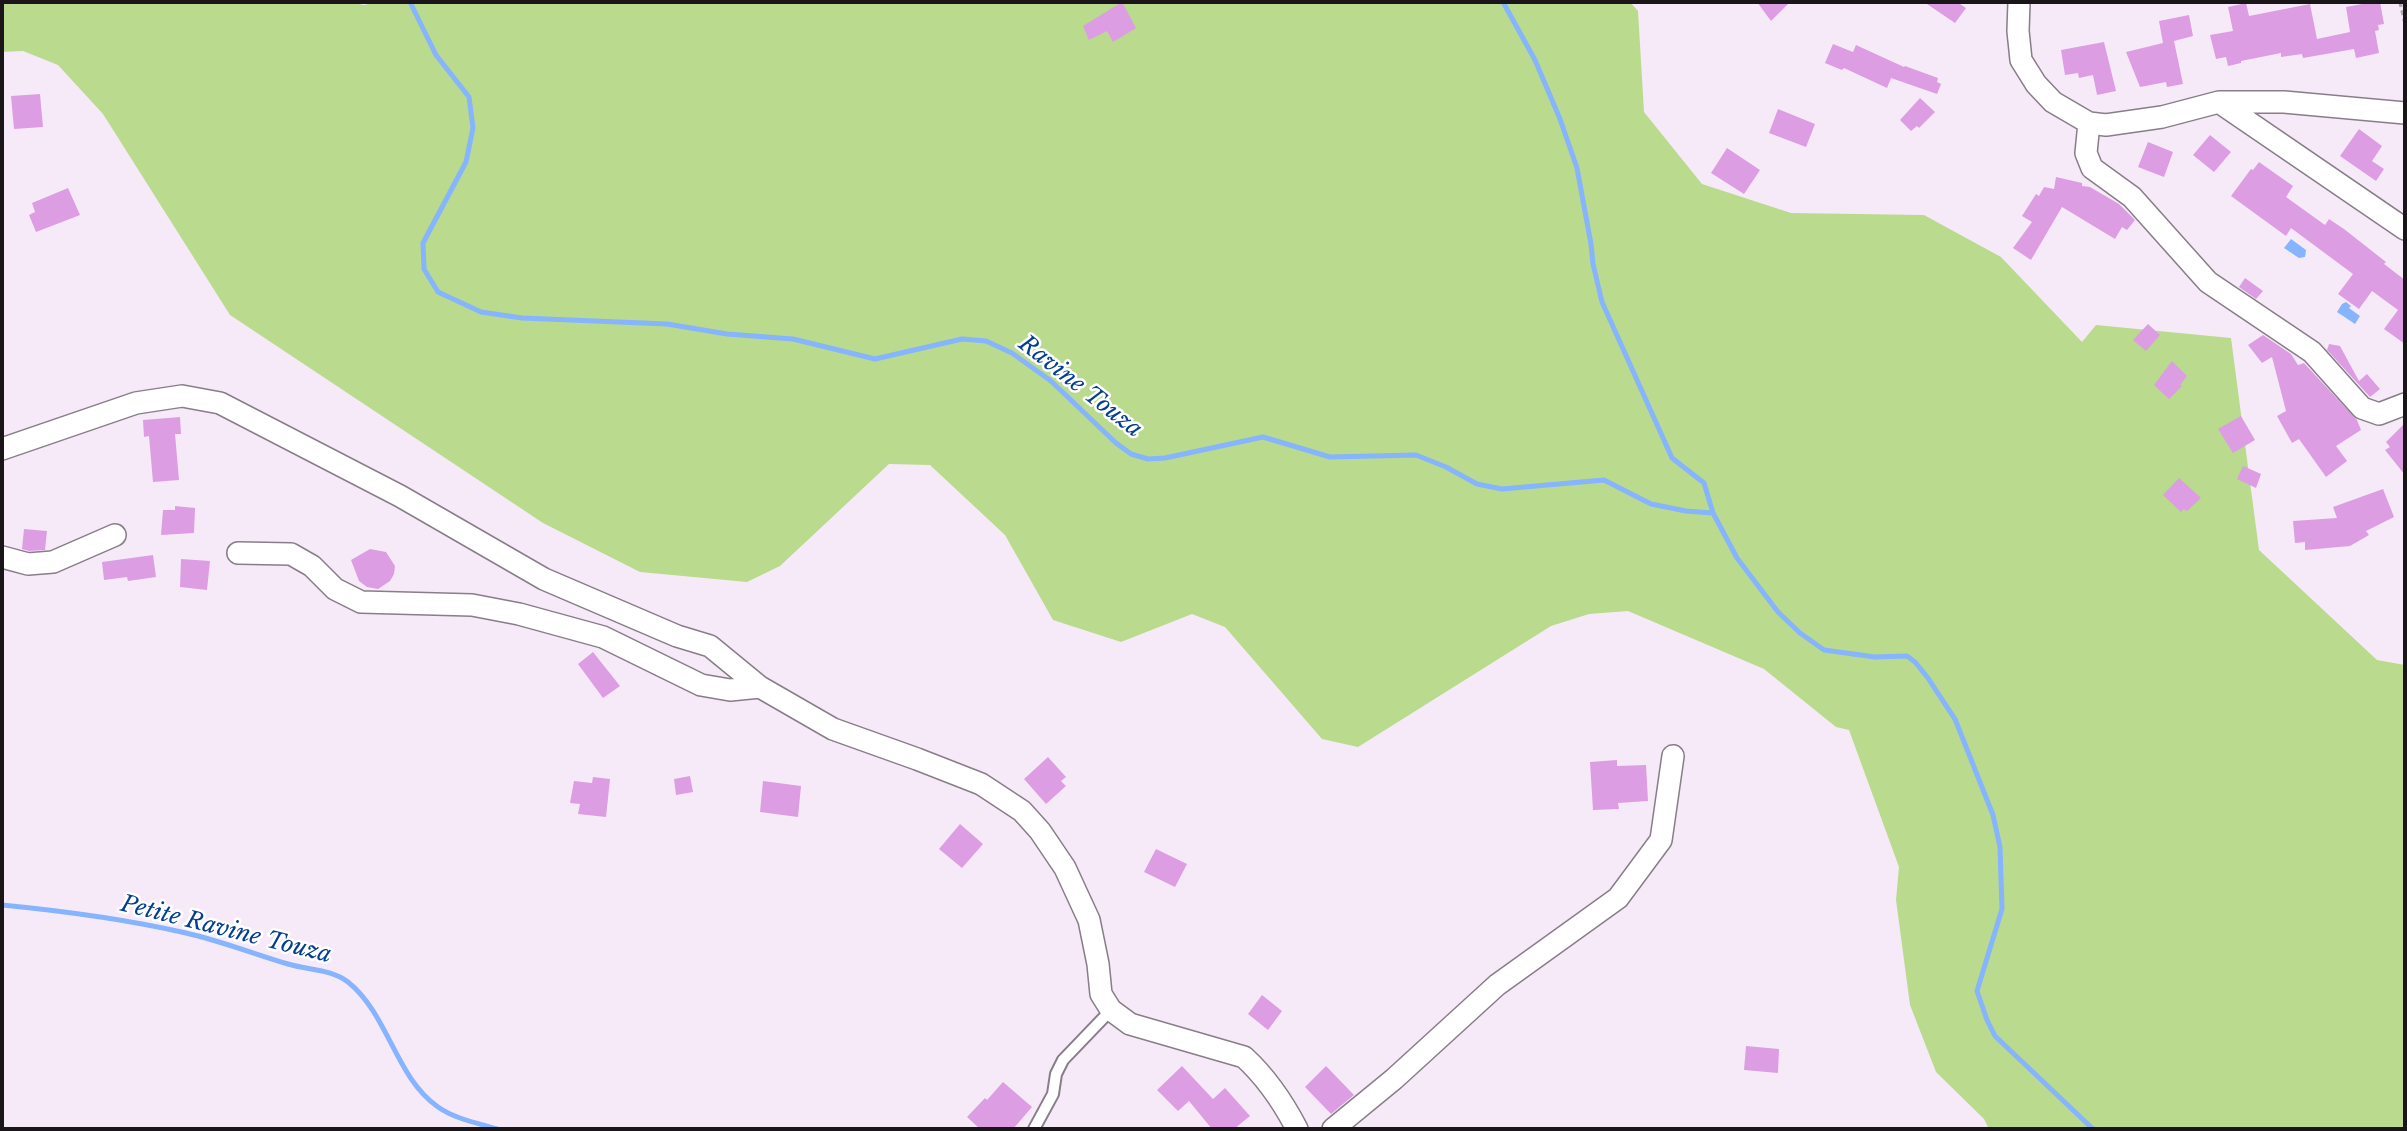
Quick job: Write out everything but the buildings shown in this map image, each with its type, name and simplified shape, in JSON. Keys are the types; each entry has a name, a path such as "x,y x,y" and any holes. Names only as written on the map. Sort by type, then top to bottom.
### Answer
{"street":[{"path":"2020,2 2018,32 2021,60 2036,85 2053,102 2089,123 2106,125 2162,117 2220,102 2284,102 2405,113"},
{"path":"2220,102 2405,229"},
{"path":"2273,138 2274,123 2284,102"},
{"path":"2089,123 2086,153 2092,167 2132,197 2208,282 2312,352 2362,408 2379,414 2405,404"},
{"path":"2,449 136,403 182,396 220,403 400,496 544,579 677,636 710,646 760,687 833,729 918,758 981,784 1021,811 1040,831 1065,868 1089,920 1101,994 1111,1010 1130,1024 1244,1057 1257,1069 1284,1104 1297,1129"},
{"path":"2,557 28,564 53,562 115,535"},
{"path":"239,554 291,554 312,566 335,589 361,602 472,605 519,614 603,637 701,685 730,690 760,687"},
{"path":"1333,1129 1394,1079 1497,985 1618,898 1661,839 1673,756"}],"lane":[{"path":"1034,1129 1053,1094 1056,1074 1063,1060 1111,1010"}],"path":[{"path":"2400,2 2405,23"}],"green space":[{"path":"2,2 350,2 364,5 376,2 1630,2 1638,11 1644,112 1702,184 1791,213 1924,215 2001,257 2082,342 2096,325 2231,338 2259,550 2377,660 2405,665 2405,1129 1989,1129 1984,1119 1936,1072 1910,1005 1896,900 1899,867 1849,730 1836,727 1764,669 1628,611 1589,614 1551,626 1358,747 1322,739 1225,627 1192,614 1121,642 1053,620 1005,535 930,465 889,464 780,566 747,582 640,572 543,523 230,315 103,114 58,65 23,51 2,52"}],"water":[{"path":"2291,239 2306,250 2305,257 2299,258 2284,248"},
{"path":"2346,302 2351,306 2349,308 2360,316 2355,324 2337,312"}],"waterway":[{"name":"Ravine Touza","path":"410,2 436,55 469,97 473,128 466,162 423,243 424,269 438,292 481,312 522,318 667,324 727,334 793,339 875,359 962,339 986,341 1012,353 1051,381 1131,454 1148,459 1165,458 1263,437 1330,457 1416,455 1477,484 1502,489 1604,480 1651,504 1713,513"},
{"name":"Ravine Touza","path":"1503,2 1535,60 1560,119 1577,168 1602,302 1672,458 1704,483 1713,513 1737,558 1778,612 1800,633 1824,650 1875,657 1907,656 1928,678 1955,719 1993,815 2000,847 2002,909 1977,991 1995,1036 2093,1129"},
{"name":"Petite Ravine Touza","path":"2,905 94,916 163,928 341,978 362,996 373,1011 401,1063 423,1094 452,1115 497,1129"}]}
